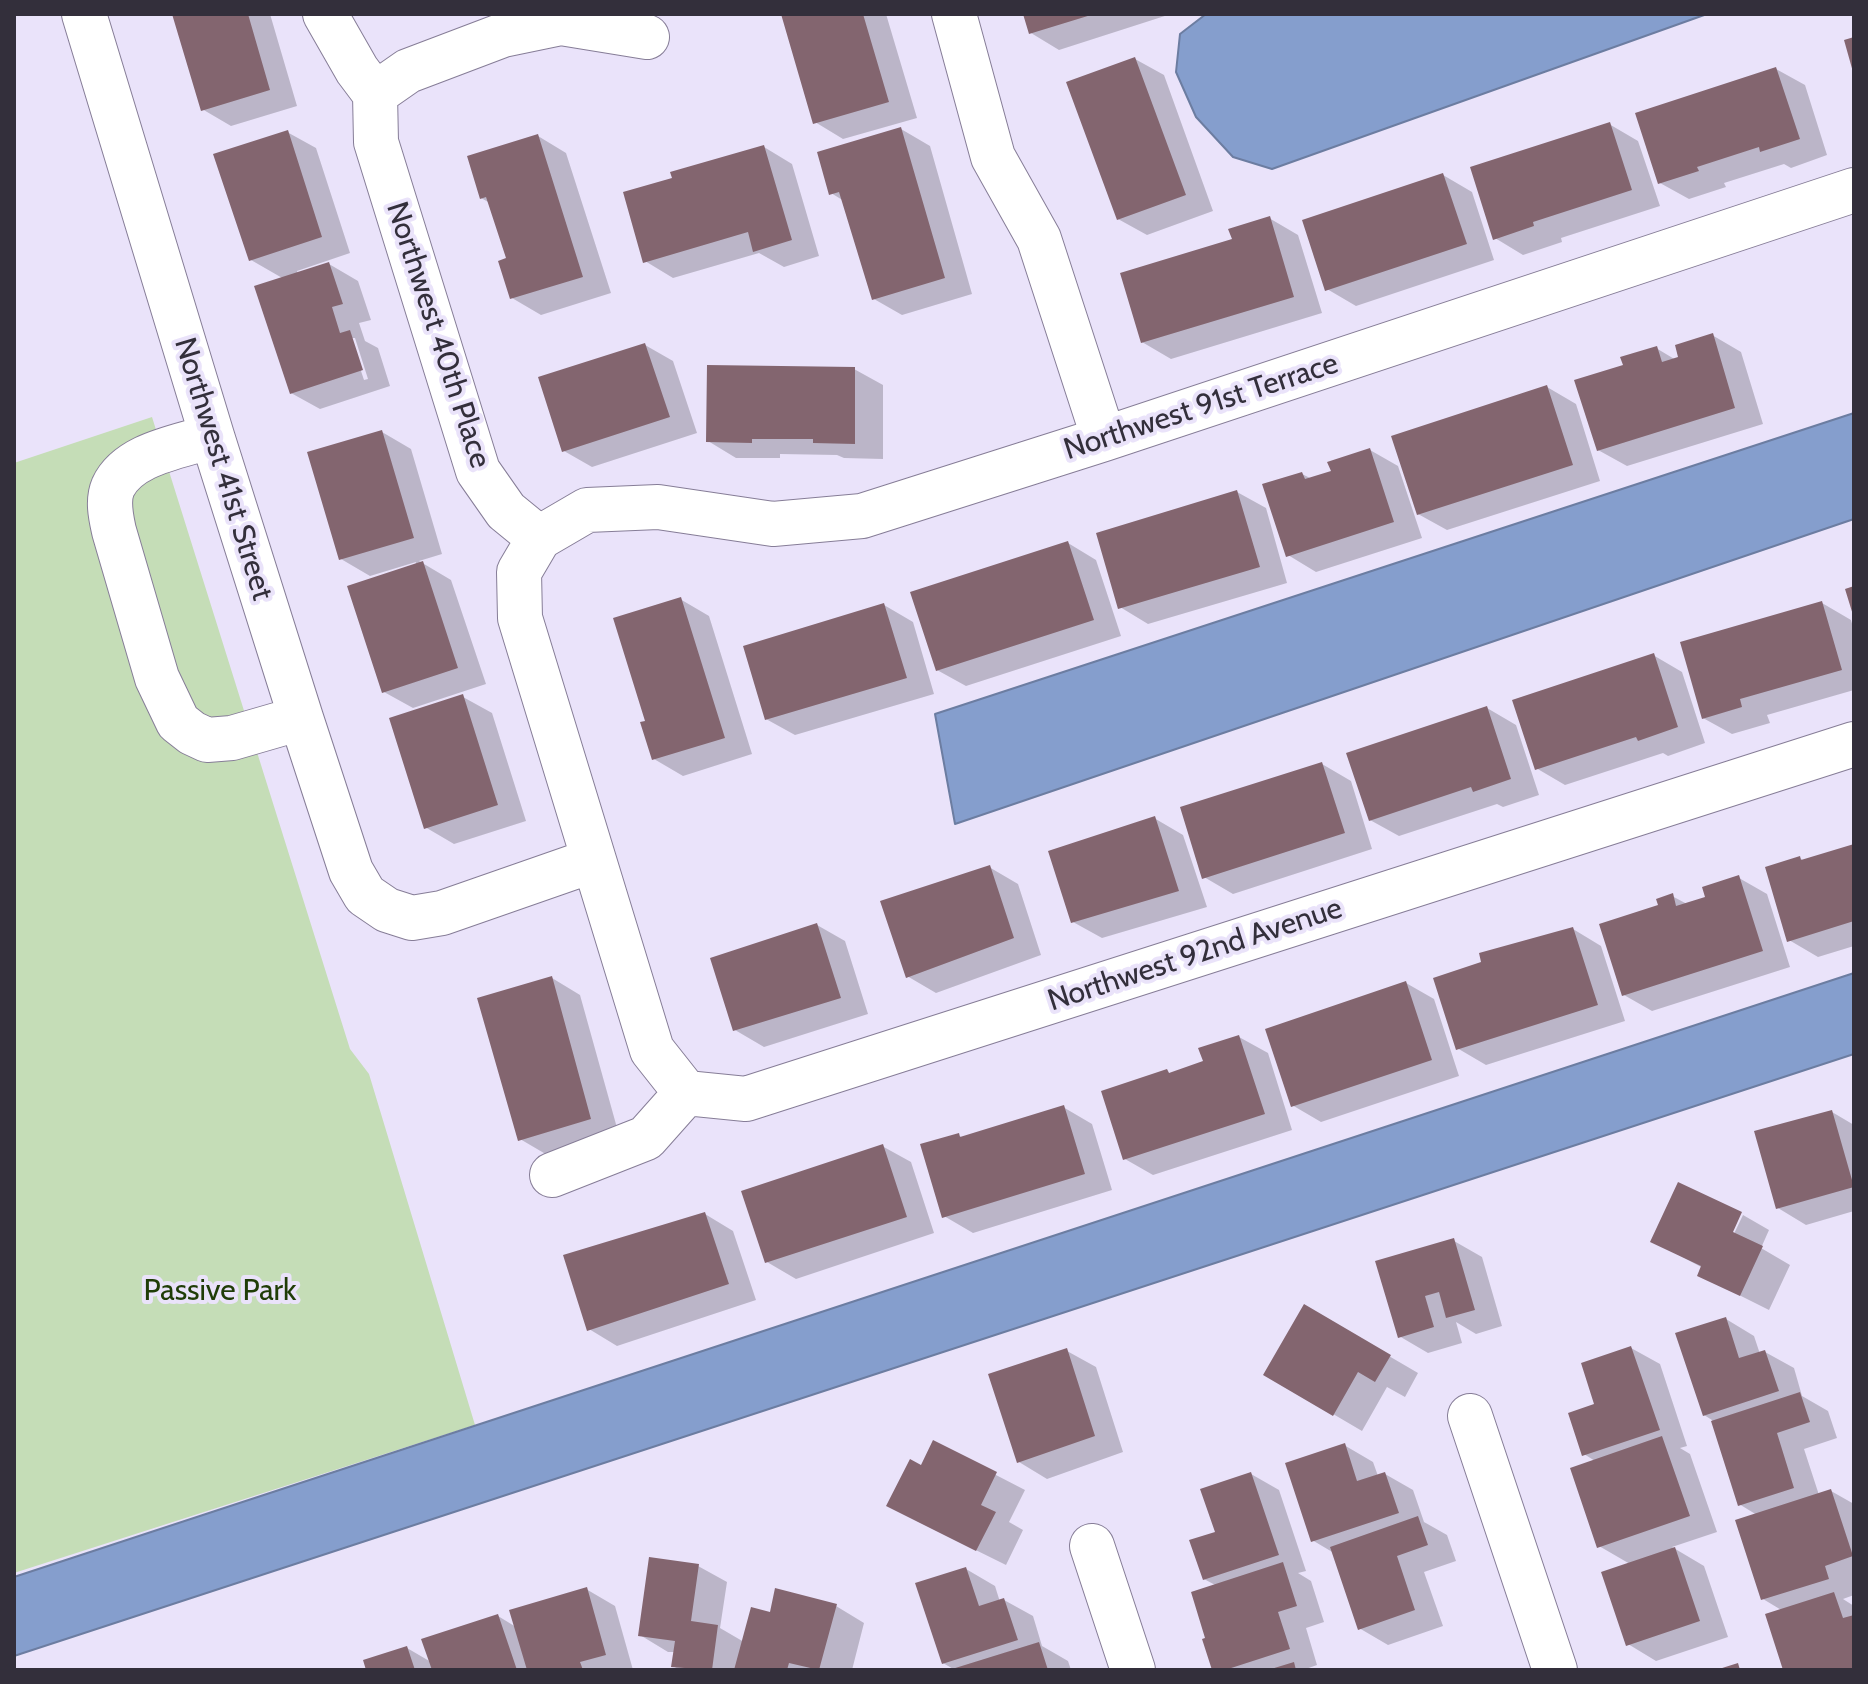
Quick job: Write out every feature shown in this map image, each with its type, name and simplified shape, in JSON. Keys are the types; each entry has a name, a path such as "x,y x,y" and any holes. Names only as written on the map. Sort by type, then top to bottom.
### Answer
{"street":[{"name":"Northwest 41st Street","path":"84,14 301,718 351,871 365,895 387,910 412,918 442,913 594,860"},
{"path":"325,14 357,70 375,94 408,71 503,35 561,23 647,37"},
{"path":"954,14 993,157 1039,239 1104,439"},
{"name":"Northwest 40th Place","path":"375,94 376,142 478,471 506,511 539,538"},
{"name":"Northwest 91st Terrace","path":"539,538 587,510 658,507 773,524 862,516 1104,439 1854,190"},
{"path":"212,436 137,462 124,472 112,489 110,507 114,531 157,678 178,722 207,740 232,738 301,718"},
{"path":"539,538 519,572 520,618 652,1050 686,1093 646,1138 552,1175"},
{"name":"Northwest 92nd Avenue","path":"686,1093 746,1099 1854,744"},
{"path":"1470,1416 1555,1670"},
{"path":"1092,1546 1133,1670"}],"green space":[{"name":"Passive Park","path":"152,417 350,1049 369,1074 475,1425 14,1573 14,463"}],"water":[{"path":"1206,14 1707,14 1272,169 1233,157 1196,117 1176,72 1180,34"},
{"path":"1854,413 1854,519 955,824 935,714"},
{"path":"1854,973 1854,1054 14,1656 14,1577"}],"building":[{"path":"172,14 248,14 270,90 201,111"},
{"path":"781,14 863,14 889,102 813,124"},
{"path":"1023,14 1091,14 1091,15 1029,34"},
{"path":"1854,37 1854,72 1853,72 1844,40"},
{"path":"1135,57 1186,195 1117,220 1066,82"},
{"path":"1776,67 1800,139 1760,152 1759,147 1697,167 1699,171 1658,184 1635,113"},
{"path":"1610,122 1632,190 1533,222 1534,226 1493,240 1470,167"},
{"path":"901,127 945,278 872,300 839,192 829,195 817,152"},
{"path":"288,130 322,237 249,261 213,154"},
{"path":"538,134 583,277 510,299 498,261 506,258 486,197 480,199 467,156"},
{"path":"764,145 792,240 753,252 748,232 643,263 623,192 672,178 670,172"},
{"path":"1443,173 1467,244 1325,291 1302,220"},
{"path":"1270,216 1294,297 1141,343 1120,273 1232,239 1228,229"},
{"path":"329,262 343,304 332,307 340,333 350,330 363,370 290,394 254,286"},
{"path":"1713,333 1735,408 1597,451 1574,380 1623,365 1620,357 1657,346 1662,362 1678,357 1675,345"},
{"path":"645,343 670,417 562,452 538,377"},
{"path":"707,365 855,367 855,444 813,443 813,439 706,442"},
{"path":"1547,385 1573,465 1417,515 1391,436"},
{"path":"382,430 414,538 339,560 307,452"},
{"path":"1370,448 1394,522 1286,557 1262,484 1302,472 1305,479 1331,471 1327,462"},
{"path":"1237,490 1260,567 1118,609 1096,533"},
{"path":"1068,541 1094,620 936,671 910,592"},
{"path":"423,561 458,668 382,693 347,586"},
{"path":"1854,586 1854,615 1853,615 1845,589"},
{"path":"681,597 725,738 652,760 640,722 645,721 613,618"},
{"path":"1822,601 1842,670 1740,699 1742,707 1702,719 1680,642"},
{"path":"884,603 907,678 765,720 743,646"},
{"path":"1654,653 1678,727 1638,741 1636,737 1535,770 1512,700"},
{"path":"463,694 498,805 424,829 389,718"},
{"path":"1487,706 1511,779 1473,792 1471,787 1369,821 1346,753"},
{"path":"1322,762 1345,833 1202,879 1180,807"},
{"path":"1155,816 1179,891 1071,923 1048,851"},
{"path":"1854,844 1854,921 1787,942 1765,867"},
{"path":"990,865 1014,938 906,978 880,901"},
{"path":"1739,875 1763,951 1622,996 1599,924 1658,905 1656,899 1673,893 1676,906 1705,897 1702,887"},
{"path":"817,923 841,998 733,1031 710,958"},
{"path":"1573,927 1598,1005 1456,1050 1433,978 1481,962 1479,953"},
{"path":"552,976 591,1119 518,1141 477,998"},
{"path":"1406,981 1432,1060 1291,1107 1265,1029"},
{"path":"1239,1035 1265,1114 1123,1160 1101,1091 1167,1069 1169,1073 1203,1061 1198,1048"},
{"path":"1064,1105 1085,1174 942,1218 920,1144 959,1133 960,1137"},
{"path":"1832,1110 1854,1187 1776,1209 1754,1131"},
{"path":"883,1144 907,1217 765,1263 741,1191"},
{"path":"1678,1182 1742,1212 1733,1232 1763,1246 1740,1296 1697,1276 1701,1266 1650,1242"},
{"path":"705,1212 729,1284 587,1331 563,1255"},
{"path":"1454,1238 1475,1310 1446,1318 1439,1292 1425,1296 1434,1327 1398,1338 1375,1261"},
{"path":"1304,1304 1391,1355 1375,1382 1358,1372 1333,1416 1263,1375"},
{"path":"1726,1317 1739,1358 1765,1350 1779,1391 1703,1416 1675,1333"},
{"path":"1631,1346 1660,1430 1582,1456 1568,1413 1594,1404 1581,1363"},
{"path":"1067,1348 1095,1436 1017,1463 988,1374"},
{"path":"1800,1392 1810,1422 1777,1433 1794,1488 1738,1506 1711,1421"},
{"path":"1662,1436 1690,1516 1597,1548 1570,1468"},
{"path":"933,1440 997,1472 981,1505 996,1512 976,1551 886,1506 910,1459 921,1465"},
{"path":"1345,1443 1357,1481 1385,1472 1399,1513 1311,1542 1285,1463"},
{"path":"1251,1472 1279,1555 1203,1580 1189,1540 1215,1532 1200,1489"},
{"path":"1831,1489 1853,1556 1825,1566 1829,1579 1761,1600 1735,1520"},
{"path":"1418,1516 1428,1545 1397,1556 1415,1610 1358,1630 1330,1547"},
{"path":"1675,1547 1700,1621 1626,1646 1601,1572"},
{"path":"649,1557 699,1564 691,1621 718,1625 712,1670 671,1667 675,1641 638,1636"},
{"path":"1283,1562 1297,1606 1278,1612 1290,1649 1225,1670 1212,1670 1191,1592"},
{"path":"966,1567 979,1606 1004,1598 1018,1640 942,1664 915,1583"},
{"path":"587,1587 606,1655 580,1662 583,1670 527,1670 509,1610"},
{"path":"775,1588 837,1604 819,1670 789,1663 787,1670 734,1670 751,1607 770,1612"},
{"path":"1834,1592 1843,1618 1854,1615 1854,1670 1783,1670 1765,1614"},
{"path":"498,1614 517,1670 432,1670 421,1639"},
{"path":"1039,1642 1048,1670 952,1669"},
{"path":"407,1646 415,1670 366,1670 363,1660"},
{"path":"1294,1662 1296,1670 1271,1670 1271,1669"},
{"path":"1738,1663 1740,1670 1719,1670 1719,1669"}]}
